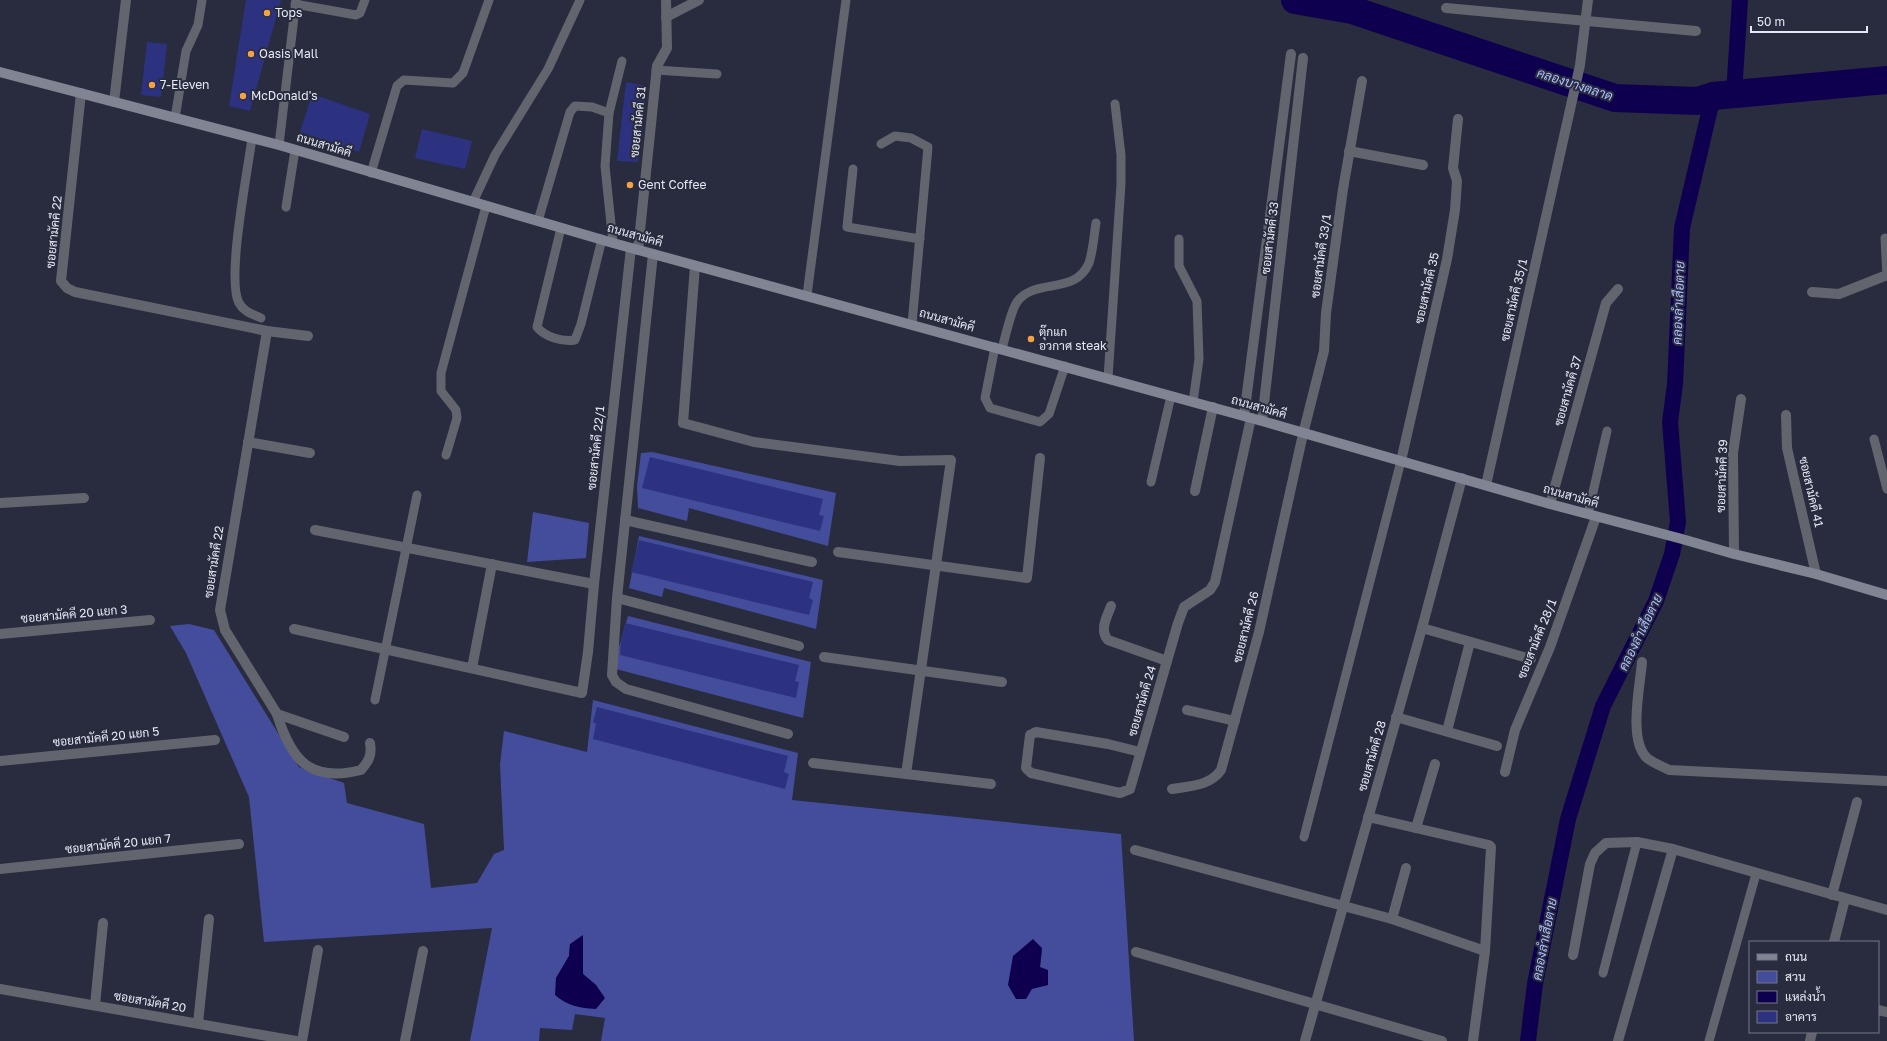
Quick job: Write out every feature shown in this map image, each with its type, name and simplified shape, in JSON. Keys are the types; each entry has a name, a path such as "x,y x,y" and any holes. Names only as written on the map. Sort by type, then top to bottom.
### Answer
{"main road":[{"name":"ถนนสามัคคี","path":"0,72 279,145 634,249 1065,366 1592,516 1816,574 1887,595"}],"street":[{"path":"114,102 126,0"},
{"name":"ซอยสามัคคี 31","path":"634,249 656,70 667,48 666,0"},
{"path":"666,17 699,0"},
{"name":"ซอยสามัคคี 35/1","path":"1486,485 1580,65 1588,0"},
{"path":"1446,8 1585,22 1696,31"},
{"name":"ซอยสามัคคี 24","path":"1140,752 1108,744 1036,732 1030,735 1026,768 1032,773 1120,792 1126,792 1130,789 1184,607 1210,590 1215,582 1247,417 1291,54"},
{"name":"ซอยสามัคคี 33","path":"1262,421 1303,58"},
{"name":"ซอยสามัคคี 33/1","path":"1303,434 1324,350 1326,313 1349,151 1362,81"},
{"name":"ซอยสามัคคี 22","path":"81,94 61,281 67,288 75,292 267,330 308,336"},
{"name":"ซอยสามัคคี 35","path":"1401,461 1447,259 1456,210 1457,182 1453,168 1458,119"},
{"path":"1349,151 1423,165"},
{"name":"ซอยสามัคคี 22/1","path":"472,668 582,693 634,249"},
{"path":"653,254 617,598 612,675 616,682 626,689 788,734"},
{"path":"695,266 683,423 754,442 900,461 950,460 906,774"},
{"path":"1812,292 1839,294 1887,276"},
{"name":"ซอยสามัคคี 37","path":"1550,504 1606,303 1618,290"},
{"name":"ซอยสามัคคี 22","path":"267,330 220,610 224,630 277,714 291,751 299,760 314,770 336,775 361,770 369,760 370,743"},
{"name":"ซอยสามัคคี 39","path":"1734,554 1733,453 1741,399"},
{"path":"1195,491 1213,408"},
{"name":"ซอยสามัคคี 41","path":"1786,415 1787,448 1816,574"},
{"name":"ซอยสามัคคี 26","path":"1172,789 1200,785 1211,781 1221,770 1236,721 1259,632 1303,434"},
{"path":"248,442 310,453"},
{"path":"838,552 1028,578 1040,458"},
{"name":"ซอยสามัคคี 28","path":"1305,1041 1422,628 1462,478"},
{"path":"0,503 84,498"},
{"name":"ซอยสามัคคี 28/1","path":"1505,772 1515,730 1550,647 1592,516"},
{"path":"625,520 812,562"},
{"path":"315,530 594,584"},
{"path":"294,629 472,668 492,564"},
{"path":"617,598 799,646"},
{"path":"1111,606 1103,629 1104,636 1108,640 1167,661"},
{"name":"ซอยสามัคคี 20 แยก 3","path":"0,634 150,620"},
{"path":"1422,628 1531,659"},
{"path":"1447,732 1470,642"},
{"path":"824,657 1002,682"},
{"path":"1642,662 1636,724 1639,747 1648,759 1669,770 1887,781"},
{"path":"1187,710 1236,721"},
{"path":"277,714 344,737"},
{"path":"1396,717 1497,746"},
{"name":"ซอยสามัคคี 20 แยก 5","path":"0,761 215,740"},
{"path":"813,763 991,784"},
{"path":"1416,828 1435,764"},
{"path":"1832,895 1858,802"},
{"path":"1368,817 1489,845 1491,847 1485,950 1473,1041"},
{"path":"1573,955 1590,864 1595,853 1606,843 1637,842 1672,850 1887,910"},
{"name":"ซอยสามัคคี 20 แยก 7","path":"0,869 239,844"},
{"path":"1135,850 1344,905 1392,919 1485,950"},
{"path":"1618,1041 1672,850"},
{"path":"1392,919 1406,868"},
{"path":"1834,941 1845,899"},
{"path":"198,1023 209,920"},
{"path":"95,1005 103,923"},
{"path":"302,1041 318,950"},
{"path":"405,1041 423,950"},
{"path":"1136,952 1442,1041"},
{"name":"ซอยสามัคคี 20","path":"0,989 296,1041"}],"lane":[{"path":"175,118 186,51 198,25 202,0"},
{"path":"279,145 295,2 356,15 360,13 366,0"},
{"path":"371,173 397,86 404,80 453,84 463,74 489,0"},
{"path":"473,202 495,155 548,69 580,0"},
{"path":"807,295 846,0"},
{"path":"614,243 605,166 609,113 622,61"},
{"path":"656,70 717,74"},
{"path":"1108,378 1121,177 1121,155 1115,104"},
{"path":"538,221 572,108 577,106 592,107 609,113"},
{"path":"881,144 895,136 911,138 928,147 912,324"},
{"path":"252,138 237,243 235,288 238,302 244,310 261,318"},
{"path":"286,207 295,150"},
{"path":"853,169 847,227 920,239"},
{"path":"446,455 457,418 456,410 440,391 441,373 486,206"},
{"path":"1065,366 1048,414 1040,422 990,408 985,398 998,348 1016,303 1026,293 1070,283 1083,273 1089,261 1096,223"},
{"path":"561,228 537,327 543,334 568,341 575,340 581,324 602,240"},
{"path":"1885,238 1887,276"},
{"path":"1179,239 1179,266 1197,300 1199,359 1193,402"},
{"path":"1151,482 1171,396"},
{"path":"1592,516 1607,431"},
{"path":"1874,439 1887,489"},
{"path":"1304,837 1401,461"},
{"path":"375,700 408,548 417,495"},
{"path":"1603,973 1637,842"},
{"path":"1709,1041 1756,874"}],"green space":[{"path":"652,452 836,493 828,546 689,508 687,521 638,508 637,486 641,453"},
{"path":"533,512 589,523 586,558 527,562"},
{"path":"639,536 823,580 816,629 664,588 662,597 629,588"},
{"path":"628,616 811,662 803,718 616,669 617,654"},
{"path":"189,624 214,630 299,767 344,783 347,803 424,824 431,888 477,883 494,854 504,850 500,764 504,731 587,752 593,700 798,753 792,800 1121,834 1134,1041 601,1041 605,1018 575,1014 572,1030 540,1028 539,1041 470,1041 492,928 264,942 249,797 186,653 170,626","holes":["570,944 583,953 583,974 596,985 556,978 569,956","1042,948 1040,967 1048,985 1032,988"]}],"water":[{"path":"583,935 583,974 596,985 605,998 596,1009 574,1006 564,1002 555,995 556,978 569,956 570,944"},
{"path":"1033,939 1042,948 1040,967 1048,970 1048,985 1032,989 1026,999 1016,999 1008,985 1013,956"}],"building":[{"name":"Oasis Mall","path":"246,0 281,0 250,111 229,106"},
{"path":"147,42 167,44 161,97 141,95"},
{"path":"626,82 646,86 638,162 617,161"},
{"path":"312,94 370,114 359,152 300,132"},
{"path":"422,129 472,141 465,169 415,158"},
{"path":"650,457 823,499 819,515 824,516 820,531 642,488"},
{"path":"639,540 813,582 809,598 813,600 809,615 631,572"},
{"path":"625,623 799,665 795,681 799,682 796,698 620,655 621,640"},
{"path":"597,707 788,756 784,772 789,774 785,789 593,739 596,724 593,722"}],"waterway":[{"name":"คลองบางตลาด","path":"1295,0 1352,10 1615,98 1697,101 1713,96 1887,80"},
{"path":"1734,94 1740,0"},
{"name":"คลองลำเสือตาย","path":"1528,1041 1535,984 1568,819 1603,706 1656,601 1672,554 1678,522 1670,422 1675,384 1682,228 1713,96"}],"place":[{"name":"Tops","path":"267,13"},
{"name":"Oasis Mall","path":"251,54"},
{"name":"7-Eleven","path":"152,85"},
{"name":"McDonald's","path":"243,96"},
{"name":"Gent Coffee","path":"630,185"},
{"name":"ตุ๊กแก อวกาศ steak","path":"1031,339"}]}
